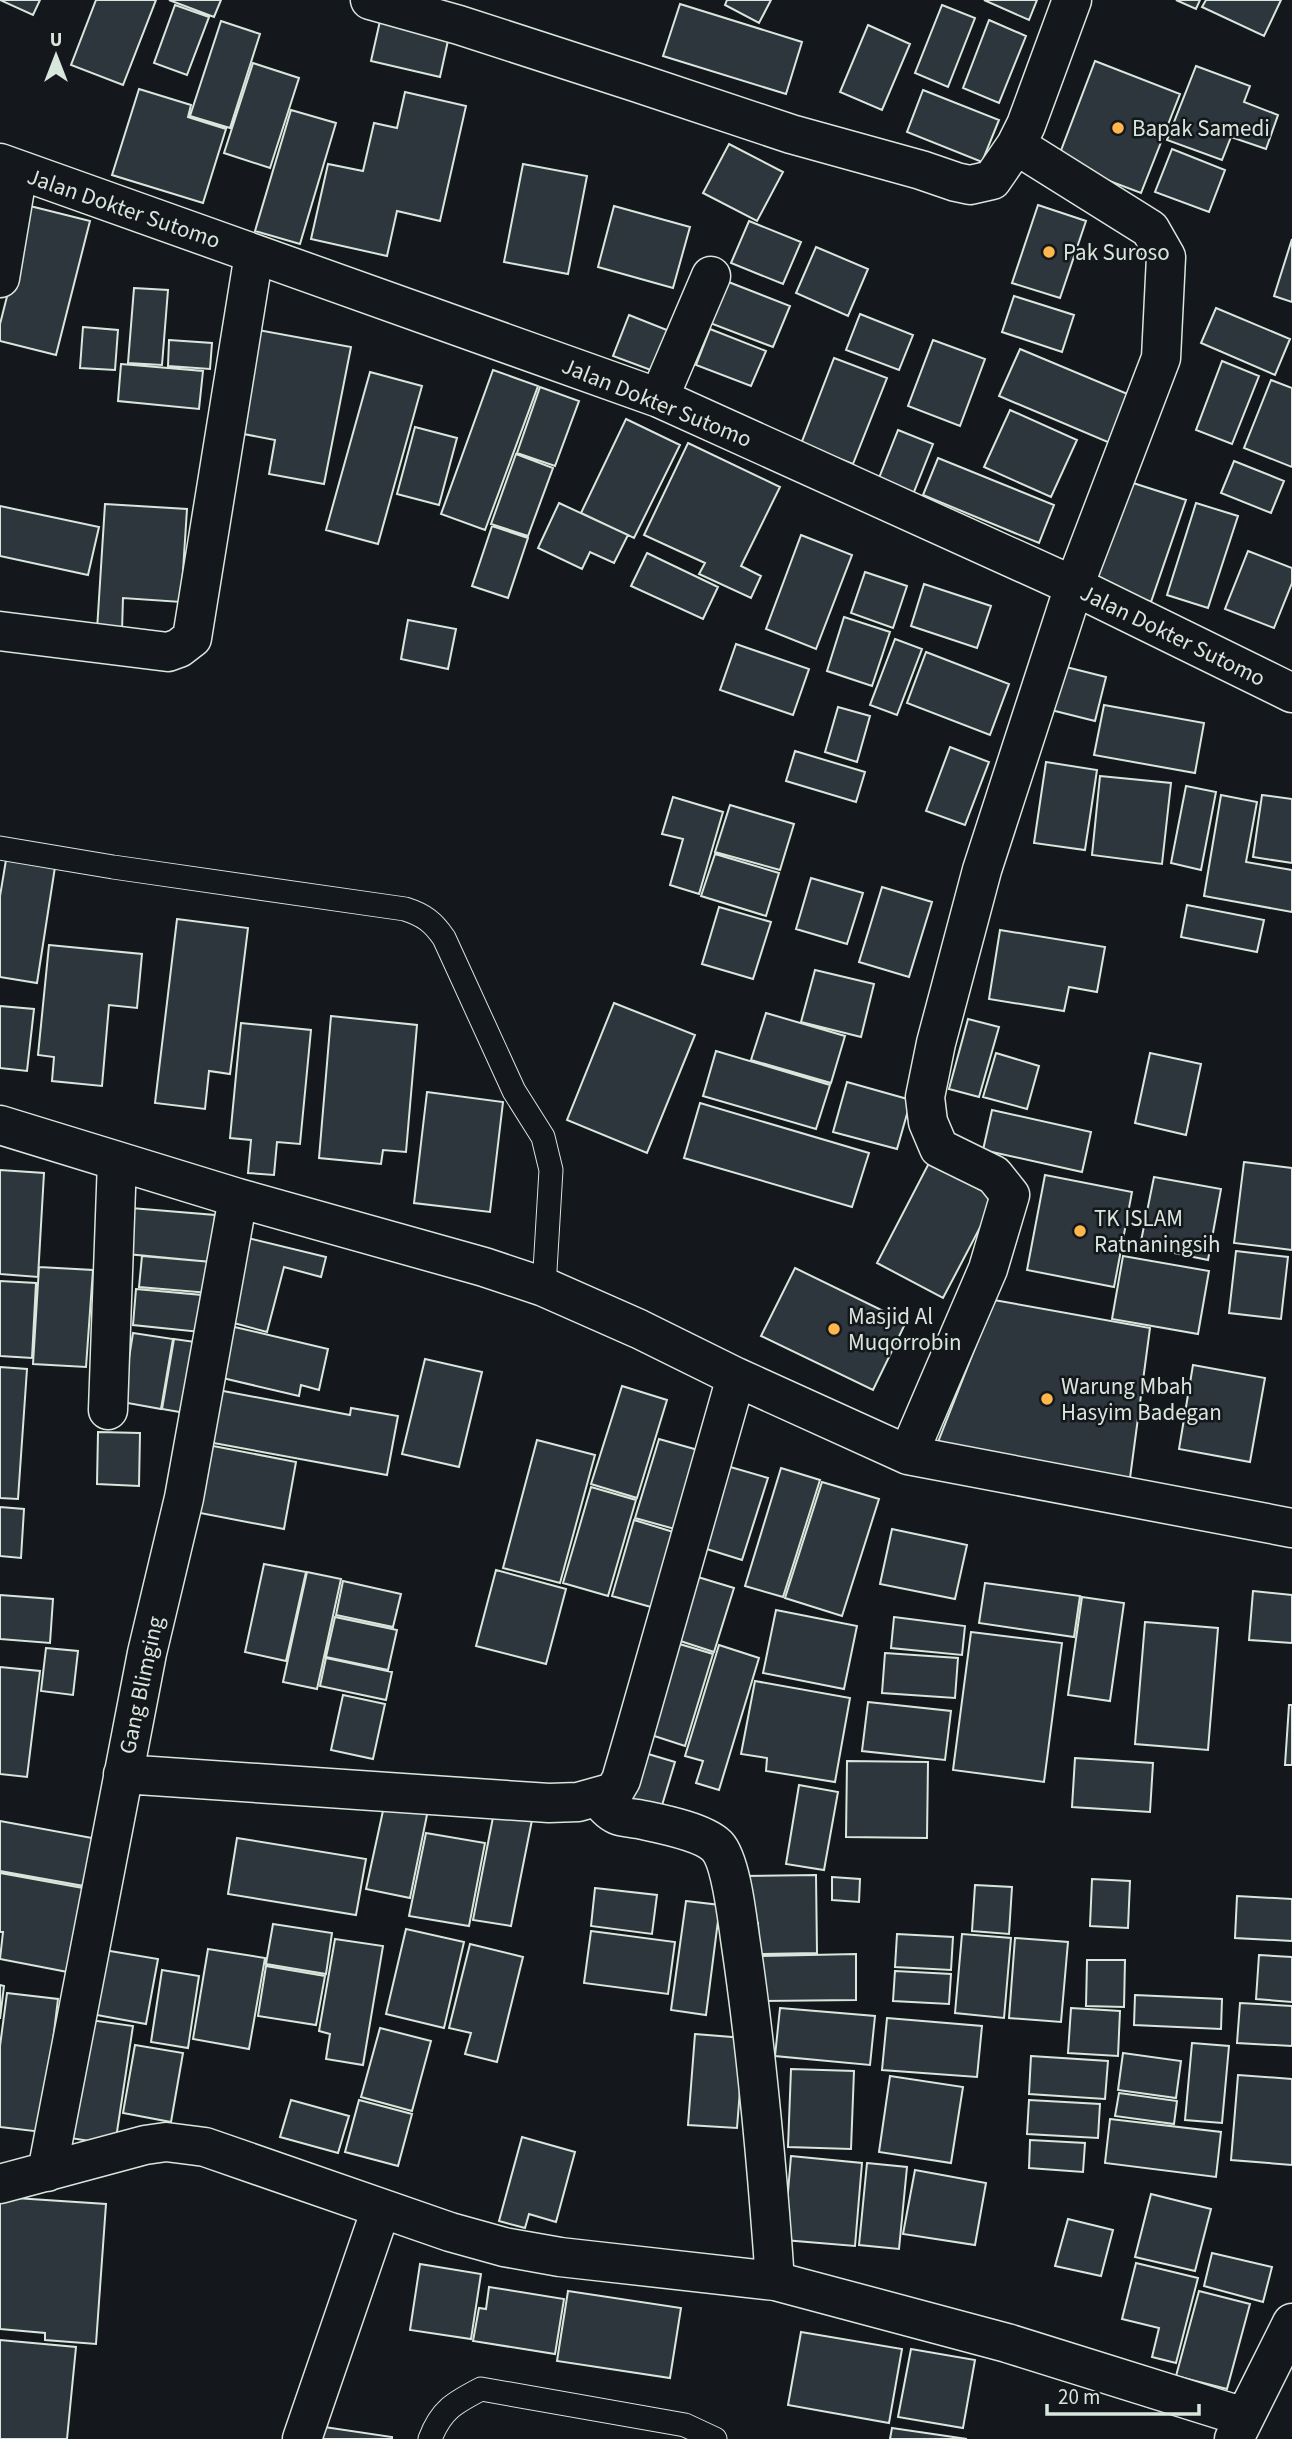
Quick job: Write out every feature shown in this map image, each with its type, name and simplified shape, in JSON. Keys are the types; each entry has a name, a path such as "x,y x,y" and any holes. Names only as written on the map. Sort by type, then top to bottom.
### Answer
{"street":[{"path":"370,0 598,69 792,134 970,185 992,180 1016,145 1026,125 1072,0"},
{"path":"908,1455 988,1269 1010,1195 993,1175 939,1148 928,1122 925,1097 936,1043 982,870 1074,586 1161,358 1166,257 1150,229 1016,145"},
{"path":"0,278 9,167"},
{"name":"Jalan Dokter Sutomo","path":"9,167 659,398 1074,586 1292,693"},
{"path":"0,631 168,652 192,638 254,254"},
{"path":"659,398 711,276"},
{"path":"0,1125 238,1198 484,1266 544,1287 908,1455 1292,1528"},
{"path":"108,1410 117,1161"},
{"name":"Gang Blimging","path":"47,2172 147,1653 184,1499 238,1198"},
{"path":"123,1774 549,1803 578,1802 614,1792 621,1780 736,1377"},
{"path":"598,1797 617,1815 699,1835 717,1846 726,1861 746,1977 766,2151 775,2281"},
{"path":"0,2184 145,2145 166,2143 205,2147 450,2232 504,2247 560,2257 775,2281 1007,2343 1239,2428 1279,2375 1292,2323"},
{"path":"302,2439 382,2209"}],"lane":[{"path":"0,848 405,909 422,914 444,938 514,1091 543,1137 551,1170 544,1287"},
{"path":"430,2439 443,2412 481,2389 685,2425 715,2439"}],"building":[{"path":"0,0 40,0 33,15"},
{"path":"96,0 156,0 123,85 71,65"},
{"path":"169,0 221,0 214,17"},
{"path":"727,0 771,0 759,23 725,5"},
{"path":"984,0 1037,0 1029,20"},
{"path":"1176,0 1200,0 1196,9"},
{"path":"1206,0 1281,0 1264,36 1202,7"},
{"path":"680,4 802,42 786,94 663,56"},
{"path":"175,5 209,17 187,75 154,63"},
{"path":"942,5 975,18 948,87 915,73"},
{"path":"382,12 451,27 440,77 371,61"},
{"path":"989,20 1026,36 999,103 963,88"},
{"path":"221,21 260,34 230,128 190,116"},
{"path":"868,25 910,44 882,110 840,92"},
{"name":"Bapak Samedi","path":"1095,61 1180,94 1141,193 1057,161"},
{"path":"253,63 299,78 270,168 224,153"},
{"path":"1196,66 1250,86 1244,102 1278,115 1266,149 1231,137 1222,160 1167,140"},
{"path":"139,89 191,105 188,117 226,129 203,203 112,175"},
{"path":"923,90 999,120 982,162 907,132"},
{"path":"405,92 466,106 440,221 397,211 387,256 311,239 328,164 363,171 374,123 397,128"},
{"path":"291,110 336,123 300,244 255,231"},
{"path":"729,144 783,172 757,221 703,193"},
{"path":"1172,149 1225,170 1209,212 1155,192"},
{"path":"523,164 587,176 568,274 504,262"},
{"name":"Pak Suroso","path":"1038,205 1086,221 1060,298 1012,283"},
{"path":"30,206 90,221 56,355 0,341 0,324"},
{"path":"614,206 690,227 673,288 598,267"},
{"path":"749,221 801,242 783,284 731,263"},
{"path":"1292,239 1292,302 1274,296"},
{"path":"816,247 868,269 848,316 796,293"},
{"path":"726,281 790,306 773,347 710,323"},
{"path":"134,288 168,290 162,365 128,363"},
{"path":"1014,296 1074,315 1062,352 1002,332"},
{"path":"1216,308 1290,339 1275,375 1201,343"},
{"path":"860,314 913,335 899,370 846,350"},
{"path":"629,315 672,332 656,372 613,356"},
{"path":"83,327 118,330 115,370 80,368"},
{"path":"253,329 351,347 324,484 269,474 275,440 233,432"},
{"path":"710,329 766,351 751,386 696,365"},
{"path":"169,340 212,343 210,369 168,366"},
{"path":"933,340 985,359 960,426 908,406"},
{"path":"1020,349 1130,395 1110,443 999,396"},
{"path":"834,358 887,378 853,464 801,444"},
{"path":"1222,361 1259,376 1232,444 1196,430"},
{"path":"121,364 203,371 199,409 118,401"},
{"path":"493,370 538,386 485,530 441,514"},
{"path":"370,372 422,386 378,544 326,530"},
{"path":"1271,380 1292,388 1292,467 1244,448"},
{"path":"540,387 579,401 555,466 517,453"},
{"path":"1010,410 1077,440 1051,497 984,467"},
{"path":"626,419 680,445 634,538 581,513"},
{"path":"415,427 457,438 439,505 397,494"},
{"path":"898,430 933,444 912,497 877,483"},
{"path":"688,443 780,487 741,566 761,576 751,598 699,574 705,563 644,535"},
{"path":"516,454 553,468 528,536 491,524"},
{"path":"938,458 1054,505 1039,543 923,495"},
{"path":"1234,461 1284,481 1271,513 1221,493"},
{"path":"1130,482 1186,500 1151,602 1095,585"},
{"path":"559,503 628,535 614,563 590,552 582,569 538,548"},
{"path":"1196,503 1238,516 1208,608 1167,595"},
{"path":"105,504 187,509 181,602 123,598 122,631 97,630"},
{"path":"0,506 99,527 88,575 0,556"},
{"path":"492,526 528,538 508,598 472,586"},
{"path":"801,535 852,555 816,649 766,629"},
{"path":"1248,551 1292,568 1292,583 1274,628 1225,609"},
{"path":"647,553 718,587 703,619 631,586"},
{"path":"865,572 907,586 893,628 851,613"},
{"path":"924,584 991,606 977,648 911,626"},
{"path":"844,617 890,632 872,686 827,671"},
{"path":"408,620 456,629 448,669 401,659"},
{"path":"895,639 922,649 897,715 870,705"},
{"path":"736,644 809,669 793,715 720,690"},
{"path":"926,652 1009,684 990,735 907,703"},
{"path":"1062,666 1106,677 1095,721 1051,710"},
{"path":"1104,705 1204,723 1195,773 1094,755"},
{"path":"838,707 870,716 857,762 825,752"},
{"path":"950,747 989,762 965,825 926,811"},
{"path":"795,751 865,772 856,802 786,781"},
{"path":"1046,762 1097,770 1085,850 1034,843"},
{"path":"1100,776 1171,783 1162,864 1092,855"},
{"path":"1186,786 1216,792 1201,870 1171,863"},
{"path":"1221,795 1257,802 1246,862 1292,870 1292,912 1204,896"},
{"path":"1262,795 1292,799 1292,863 1253,857"},
{"path":"673,797 723,812 699,894 670,885 683,839 662,834"},
{"path":"730,805 794,824 780,870 715,852"},
{"path":"715,854 779,873 766,916 701,896"},
{"path":"6,860 55,867 37,983 0,977 0,896"},
{"path":"811,878 863,893 847,944 796,929"},
{"path":"882,887 932,902 909,977 859,962"},
{"path":"1187,905 1264,920 1257,952 1181,937"},
{"path":"719,907 771,922 753,979 702,964"},
{"path":"177,919 248,928 230,1074 209,1071 205,1109 155,1103"},
{"path":"1000,930 1105,947 1097,992 1069,987 1064,1011 989,999"},
{"path":"49,945 142,954 137,1008 109,1005 102,1086 52,1081 54,1057 38,1055"},
{"path":"815,970 874,984 861,1037 801,1022"},
{"path":"614,1003 695,1035 647,1153 567,1120"},
{"path":"0,1006 34,1009 27,1071 0,1068"},
{"path":"766,1013 845,1036 831,1083 751,1060"},
{"path":"331,1016 417,1025 406,1152 383,1150 381,1164 319,1158"},
{"path":"968,1019 999,1027 979,1097 949,1089"},
{"path":"241,1023 311,1030 300,1144 277,1142 274,1175 248,1173 251,1140 230,1138"},
{"path":"716,1051 830,1085 816,1129 703,1096"},
{"path":"996,1053 1039,1066 1027,1109 983,1097"},
{"path":"1150,1053 1201,1064 1186,1135 1135,1123"},
{"path":"847,1082 911,1100 897,1149 833,1132"},
{"path":"427,1092 503,1102 490,1212 414,1203"},
{"path":"700,1103 869,1153 852,1207 684,1158"},
{"path":"992,1110 1091,1132 1082,1172 983,1150"},
{"path":"1244,1162 1292,1168 1292,1250 1234,1243"},
{"path":"929,1163 996,1197 943,1298 877,1263"},
{"path":"0,1170 44,1173 38,1277 0,1274"},
{"name":"TK ISLAM Ratnaningsih","path":"1045,1175 1132,1192 1114,1287 1027,1270"},
{"path":"1154,1177 1221,1189 1208,1260 1140,1246"},
{"path":"131,1208 215,1215 211,1262 127,1254"},
{"path":"240,1236 326,1257 321,1277 284,1267 267,1332 219,1319"},
{"path":"1236,1251 1288,1257 1281,1319 1229,1313"},
{"path":"142,1256 212,1262 209,1293 139,1287"},
{"path":"1123,1256 1209,1271 1198,1334 1112,1319"},
{"path":"39,1267 93,1270 86,1367 33,1364"},
{"name":"Masjid Al Muqorrobin","path":"795,1268 906,1322 873,1390 761,1336"},
{"path":"0,1281 36,1283 32,1358 0,1356"},
{"path":"136,1289 213,1296 210,1333 133,1325"},
{"name":"Warung Mbah Hasyim Badegan","path":"994,1300 1150,1328 1130,1478 938,1442"},
{"path":"226,1325 328,1349 319,1390 301,1385 299,1396 214,1376"},
{"path":"133,1333 173,1339 161,1409 122,1402"},
{"path":"174,1339 209,1344 197,1415 162,1409"},
{"path":"425,1359 482,1372 459,1467 402,1454"},
{"path":"1193,1365 1265,1378 1250,1462 1179,1449"},
{"path":"0,1367 27,1369 18,1499 0,1498"},
{"path":"622,1386 667,1400 637,1498 591,1484"},
{"path":"218,1390 350,1415 351,1408 398,1416 387,1475 208,1442"},
{"path":"98,1432 140,1433 139,1486 97,1484"},
{"path":"659,1439 705,1452 682,1531 635,1518"},
{"path":"537,1440 595,1455 560,1583 503,1568"},
{"path":"208,1445 296,1462 284,1529 195,1512"},
{"path":"720,1464 768,1478 742,1560 694,1545"},
{"path":"781,1468 820,1480 783,1597 745,1586"},
{"path":"822,1482 879,1499 842,1616 785,1598"},
{"path":"591,1487 636,1500 608,1596 563,1583"},
{"path":"0,1507 24,1509 21,1558 0,1556"},
{"path":"634,1520 680,1534 658,1609 612,1596"},
{"path":"892,1529 967,1545 955,1599 880,1584"},
{"path":"264,1564 306,1572 286,1661 245,1652"},
{"path":"496,1570 566,1589 546,1664 476,1646"},
{"path":"307,1572 341,1579 317,1689 283,1682"},
{"path":"688,1574 734,1588 714,1652 668,1637"},
{"path":"343,1581 401,1594 393,1627 336,1615"},
{"path":"985,1583 1080,1596 1074,1637 979,1623"},
{"path":"1253,1591 1292,1595 1292,1643 1249,1640"},
{"path":"0,1595 53,1599 50,1643 0,1639"},
{"path":"1082,1597 1124,1603 1110,1701 1068,1695"},
{"path":"776,1610 857,1626 844,1689 763,1673"},
{"path":"335,1617 397,1630 388,1670 326,1657"},
{"path":"894,1617 965,1626 962,1655 891,1648"},
{"path":"1145,1622 1218,1628 1208,1750 1135,1744"},
{"path":"971,1632 1062,1643 1044,1782 953,1770"},
{"path":"666,1640 713,1654 685,1746 639,1731"},
{"path":"719,1645 759,1658 719,1790 696,1783 703,1761 685,1756"},
{"path":"46,1648 78,1651 73,1695 41,1691"},
{"path":"885,1653 958,1658 955,1698 882,1693"},
{"path":"326,1658 392,1672 386,1700 320,1686"},
{"path":"0,1667 40,1671 27,1777 0,1774"},
{"path":"755,1681 850,1698 835,1782 766,1771 767,1758 741,1754"},
{"path":"343,1695 385,1704 373,1759 331,1750"},
{"path":"868,1702 951,1711 945,1760 862,1751"},
{"path":"1289,1705 1292,1705 1292,1765 1285,1765"},
{"path":"638,1751 675,1762 660,1812 623,1801"},
{"path":"1075,1758 1153,1763 1150,1812 1072,1807"},
{"path":"847,1761 928,1762 927,1838 846,1837"},
{"path":"799,1785 838,1792 824,1870 786,1864"},
{"path":"386,1797 429,1805 410,1898 366,1889"},
{"path":"495,1807 533,1815 511,1926 473,1920"},
{"path":"0,1821 103,1840 95,1888 0,1871"},
{"path":"426,1833 485,1843 469,1926 409,1916"},
{"path":"237,1838 366,1859 356,1915 228,1894"},
{"path":"0,1873 94,1890 78,1974 0,1959 3,1932 0,1932"},
{"path":"816,1875 817,1953 759,1954 758,1923 743,1924 743,1876"},
{"path":"832,1877 860,1879 859,1902 832,1900"},
{"path":"1092,1879 1130,1881 1128,1928 1090,1926"},
{"path":"975,1885 1012,1887 1009,1934 972,1931"},
{"path":"595,1888 657,1895 652,1934 591,1926"},
{"path":"1237,1896 1292,1899 1292,1941 1235,1938"},
{"path":"686,1901 720,1905 706,2015 671,2010"},
{"path":"273,1924 332,1933 326,1974 266,1964"},
{"path":"406,1929 464,1942 444,2028 386,2014"},
{"path":"591,1931 675,1942 668,1994 584,1983"},
{"path":"897,1934 953,1937 951,1970 895,1967"},
{"path":"962,1934 1011,1938 1004,2018 955,2013"},
{"path":"1015,1938 1068,1942 1061,2022 1009,2018"},
{"path":"335,1939 383,1946 363,2065 326,2059 330,2034 319,2031"},
{"path":"470,1944 523,1957 497,2062 465,2054 471,2033 449,2028"},
{"path":"98,1949 158,1959 146,2024 86,2013"},
{"path":"208,1949 265,1958 249,2049 193,2039"},
{"path":"856,1954 856,2000 759,2001 758,1956"},
{"path":"1259,1955 1292,1957 1292,2002 1256,1999"},
{"path":"1087,1960 1125,1960 1124,2007 1086,2006"},
{"path":"266,1966 325,1976 316,2025 258,2016"},
{"path":"162,1970 199,1976 188,2048 151,2042"},
{"path":"895,1971 951,1974 949,2004 893,2001"},
{"path":"0,1985 4,1986 0,2019"},
{"path":"7,1993 58,1999 42,2132 0,2127 0,2046"},
{"path":"1135,1995 1222,1999 1221,2029 1134,2025"},
{"path":"1240,2003 1292,2006 1292,2046 1237,2043"},
{"path":"780,2008 875,2016 870,2065 775,2056"},
{"path":"1071,2008 1120,2011 1118,2056 1068,2053"},
{"path":"887,2018 982,2026 977,2077 882,2070"},
{"path":"83,2019 133,2026 115,2145 64,2137"},
{"path":"380,2028 431,2041 412,2111 361,2097"},
{"path":"695,2034 744,2038 737,2128 688,2125"},
{"path":"1192,2043 1229,2046 1222,2123 1185,2120"},
{"path":"135,2045 183,2053 171,2122 123,2113"},
{"path":"1123,2053 1181,2061 1176,2098 1118,2090"},
{"path":"1031,2056 1108,2061 1105,2099 1029,2094"},
{"path":"791,2069 854,2071 851,2149 788,2147"},
{"path":"1238,2075 1292,2079 1292,2165 1231,2160"},
{"path":"890,2076 963,2087 951,2163 879,2152"},
{"path":"1119,2093 1177,2101 1174,2124 1115,2116"},
{"path":"291,2100 349,2116 338,2153 280,2137"},
{"path":"359,2100 412,2114 398,2166 345,2152"},
{"path":"1029,2100 1100,2104 1098,2138 1027,2134"},
{"path":"1110,2119 1221,2132 1216,2177 1105,2163"},
{"path":"522,2137 575,2152 556,2222 529,2214 525,2228 499,2221"},
{"path":"1030,2140 1085,2143 1083,2172 1029,2168"},
{"path":"791,2156 862,2163 855,2246 784,2240"},
{"path":"867,2163 907,2167 899,2249 859,2245"},
{"path":"915,2170 986,2183 975,2245 903,2234"},
{"path":"1151,2194 1211,2209 1195,2271 1135,2257"},
{"path":"0,2197 106,2204 96,2344 45,2340 45,2333 0,2329"},
{"path":"1068,2219 1113,2230 1101,2276 1055,2266"},
{"path":"1212,2253 1272,2267 1263,2302 1204,2286"},
{"path":"1136,2263 1198,2278 1176,2363 1152,2357 1159,2328 1122,2319"},
{"path":"420,2264 481,2274 471,2339 410,2330"},
{"path":"489,2287 564,2299 555,2354 473,2341 479,2308 486,2309"},
{"path":"568,2291 681,2308 670,2378 557,2361"},
{"path":"1199,2291 1250,2304 1227,2389 1176,2376"},
{"path":"801,2332 902,2349 889,2423 788,2405"},
{"path":"0,2340 76,2347 67,2439 0,2439"},
{"path":"911,2349 975,2360 963,2428 898,2417"},
{"path":"311,2425 392,2437 392,2439 309,2439"},
{"path":"892,2428 967,2439 890,2439"}],"place":[{"name":"Bapak Samedi","path":"1118,128"},
{"name":"Pak Suroso","path":"1049,252"},
{"name":"TK ISLAM Ratnaningsih","path":"1080,1231"},
{"name":"Masjid Al Muqorrobin","path":"834,1329"},
{"name":"Warung Mbah Hasyim Badegan","path":"1047,1399"}]}
